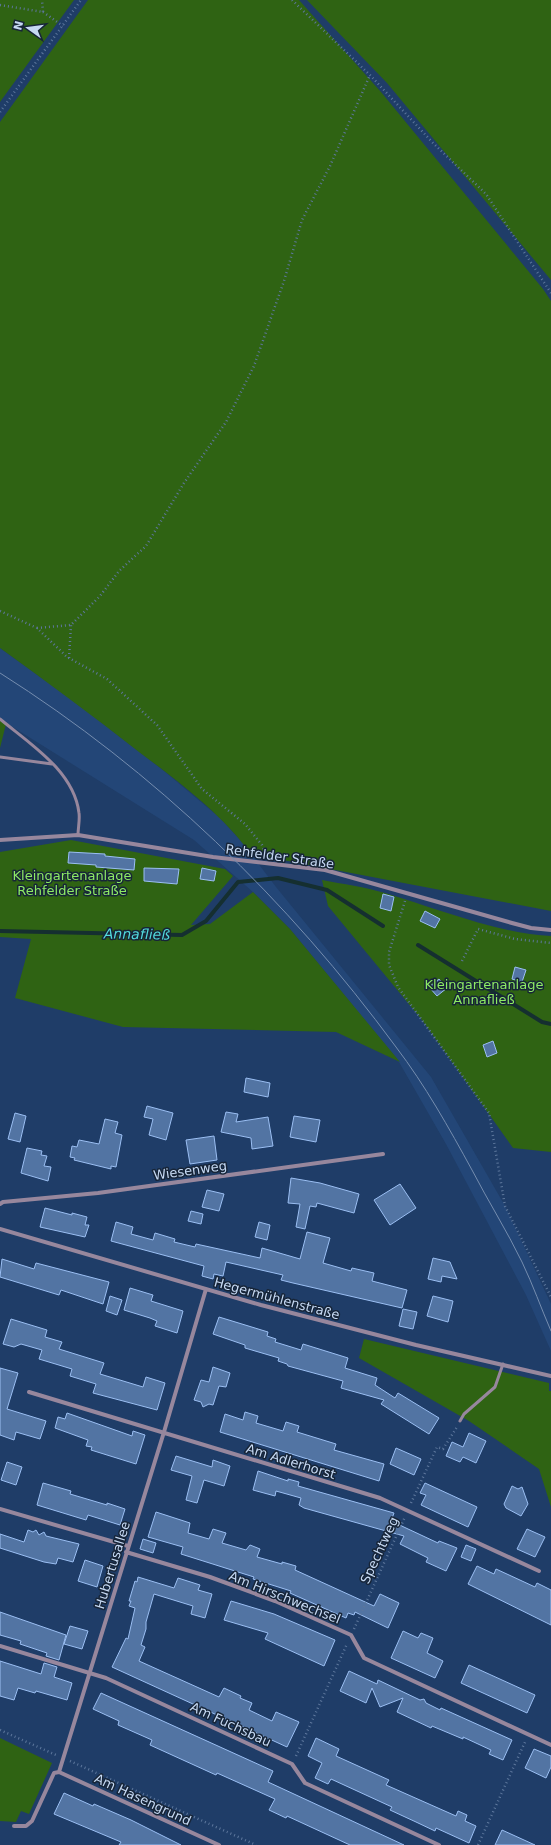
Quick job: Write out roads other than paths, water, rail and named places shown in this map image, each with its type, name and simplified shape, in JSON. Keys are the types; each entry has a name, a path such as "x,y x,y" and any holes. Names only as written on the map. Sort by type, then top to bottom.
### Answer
{"street":[{"name":"Rehfelder Straße","path":"0,840 78,835 213,857 268,862 325,870 512,923 531,928 551,930"},
{"name":"Wiesenweg","path":"0,1204 3,1202 98,1193 383,1154"},
{"name":"Hegermühlenstraße","path":"0,1229 261,1305 416,1345 551,1376"},
{"name":"Hubertusallee","path":"14,1826 26,1826 32,1821 54,1774 59,1772 88,1673 164,1432 206,1288"},
{"name":"Am Adlerhorst","path":"29,1392 380,1498 539,1571"},
{"path":"0,1509 128,1546"},
{"name":"Am Hirschwechsel","path":"126,1552 210,1577 275,1601 351,1635 364,1658 551,1745"},
{"name":"Am Fuchsbau","path":"0,1646 106,1678 292,1764 305,1784 439,1845"},
{"name":"Am Hasengrund","path":"59,1772 219,1845"}],"lane":[{"path":"0,719 54,765 66,779 74,796 79,813 78,835"},
{"path":"0,757 54,765"},
{"path":"460,1422 464,1414 495,1387 503,1364"}],"waterway":[{"name":"Annafließ","path":"0,931 182,935 206,921 238,882 278,878 327,890 383,926"},
{"name":"Annafließ","path":"418,945 542,1022 551,1024"}],"tram line":[{"path":"0,673 57,711 112,752 165,796 216,842 264,890 310,940 407,1061 427,1092 516,1250 530,1279 551,1331"}],"park label":[{"name":"Kleingartenanlage Rehfelder Straße","path":"72,882"},
{"name":"Kleingartenanlage Annafließ","path":"484,992"}]}
